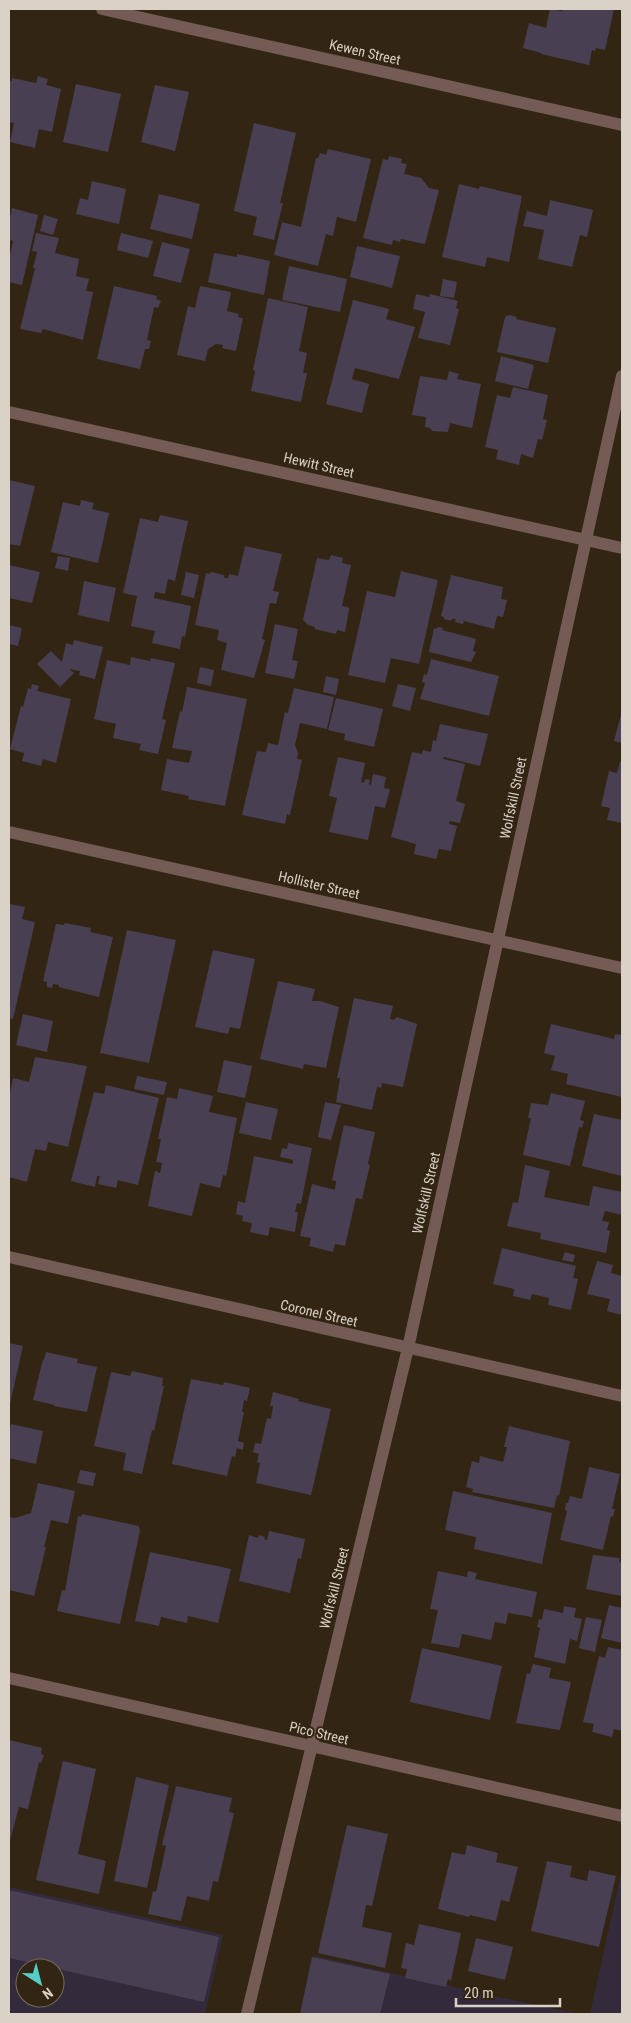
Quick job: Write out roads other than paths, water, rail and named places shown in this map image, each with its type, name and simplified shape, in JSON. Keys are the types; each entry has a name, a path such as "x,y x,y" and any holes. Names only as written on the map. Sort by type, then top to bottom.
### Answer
{"street":[{"name":"Kewen Street","path":"102,9 622,125"},
{"name":"Wolfskill Street","path":"247,2014 408,1348 622,376"},
{"name":"Hewitt Street","path":"9,412 622,548"},
{"name":"Hollister Street","path":"9,832 622,968"},
{"name":"Coronel Street","path":"9,1257 622,1396"},
{"name":"Pico Street","path":"9,1678 622,1816"}]}
